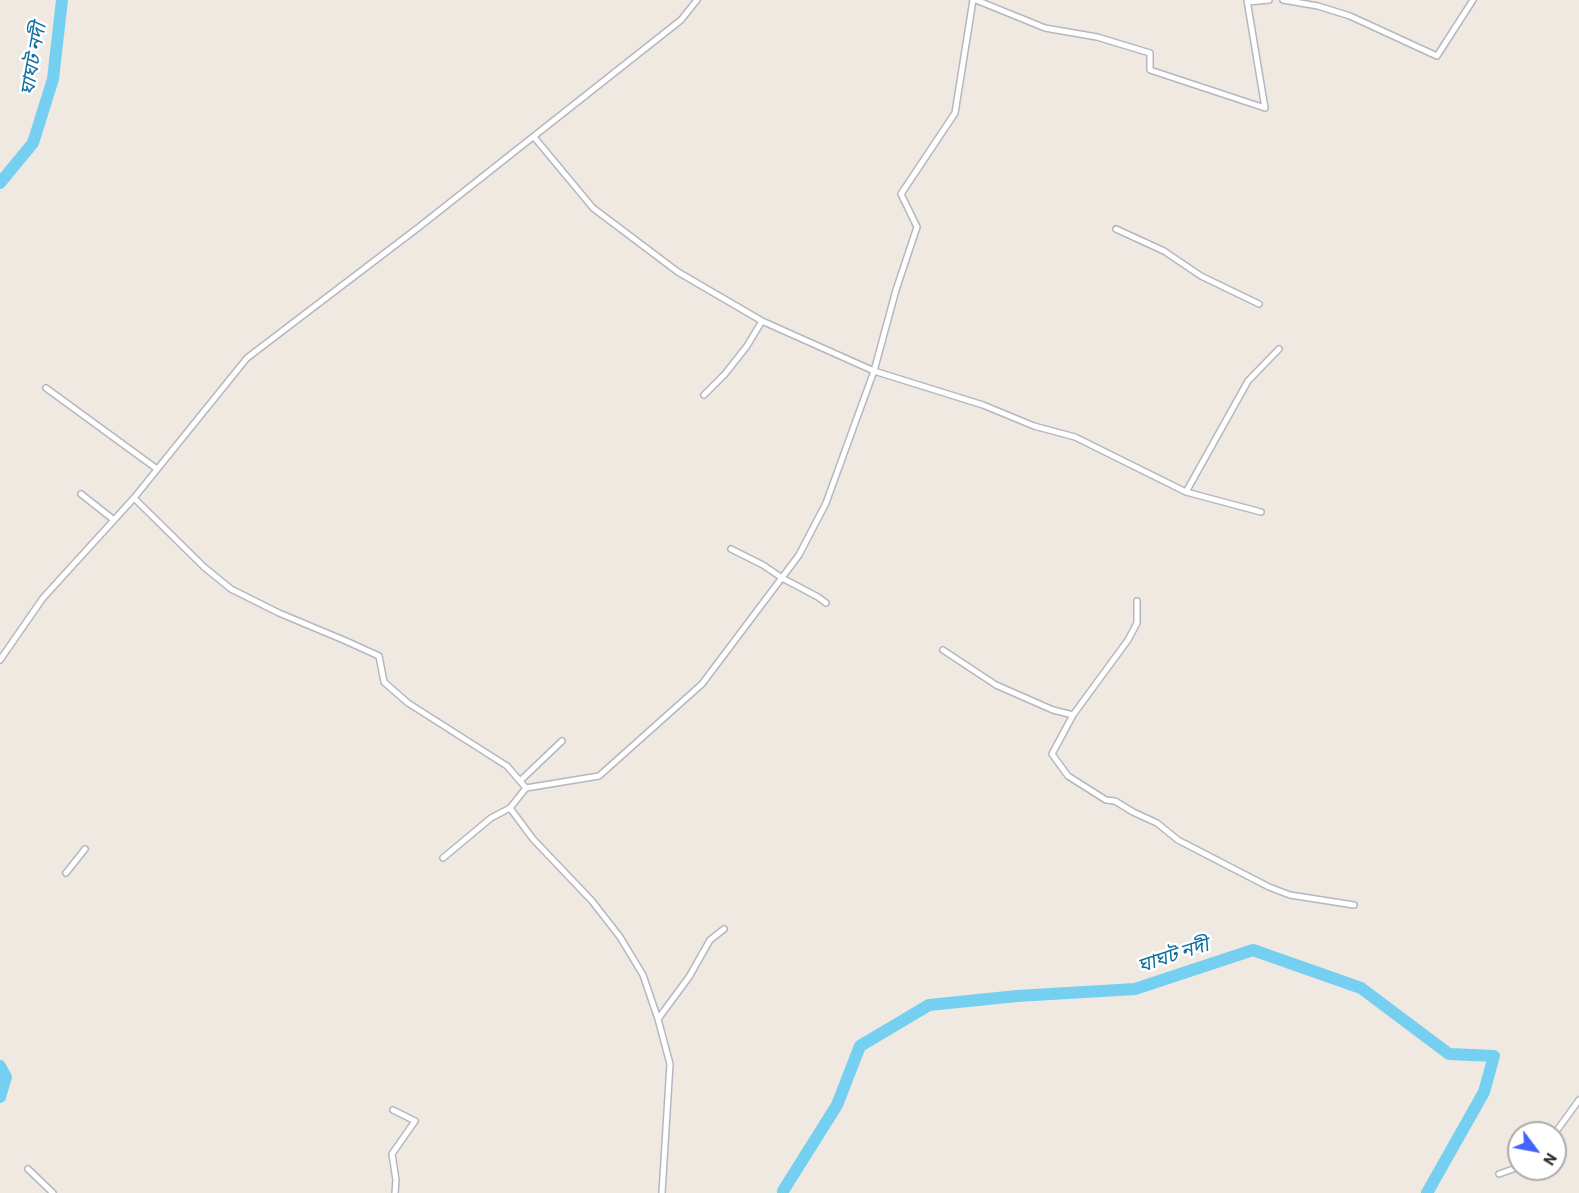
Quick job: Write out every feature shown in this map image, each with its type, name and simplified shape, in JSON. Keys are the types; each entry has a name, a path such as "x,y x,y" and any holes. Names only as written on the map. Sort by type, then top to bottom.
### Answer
{"street":[{"path":"0,660 43,598 134,498 247,358 534,137 681,20 697,0"},
{"path":"443,858 491,818 510,808 526,788 599,776 702,684 800,555 826,503 874,371 896,290 917,227 901,194 956,113 974,0 1045,28 1097,37 1150,53 1150,70 1264,108 1247,1 1269,0"},
{"path":"1283,0 1318,6 1350,16 1437,56 1473,0"},
{"path":"534,137 593,208 678,272 762,321 874,371 983,405 1034,426 1075,437 1186,492 1261,512"},
{"path":"1116,229 1164,251 1202,276 1259,304"},
{"path":"704,395 725,374 747,346 762,321"},
{"path":"1186,492 1248,381 1279,349"},
{"path":"46,388 158,469"},
{"path":"81,494 114,520"},
{"path":"134,498 204,567 231,589 279,613 379,656 384,682 408,703 507,766 526,788"},
{"path":"731,549 763,565 826,603"},
{"path":"1137,601 1137,623 1128,640 1072,715 1052,754 1068,776 1106,800 1114,801 1157,824 1178,840 1269,887 1290,895 1354,905"},
{"path":"943,650 996,685 1053,710 1072,715"},
{"path":"520,781 562,741"},
{"path":"510,808 533,839 592,901 620,937 643,975 670,1064 662,1193"},
{"path":"66,873 85,849"},
{"path":"658,1019 689,977 711,940 724,929"},
{"path":"1564,1121 1579,1100"},
{"path":"393,1110 415,1121 392,1154 396,1180 395,1193"},
{"path":"28,1169 53,1193"},
{"path":"1500,1174 1507,1171"}],"waterway":[{"name":"ঘাঘট নদী","path":"0,183 33,143 53,79 62,0"},
{"name":"ঘাঘট নদী","path":"783,1193 837,1105 860,1046 929,1005 1017,996 1135,989 1253,950 1361,988 1449,1054 1494,1056 1484,1092 1427,1193"},
{"name":"ঘাঘট নদী","path":"0,1066 6,1077 0,1097"}]}
